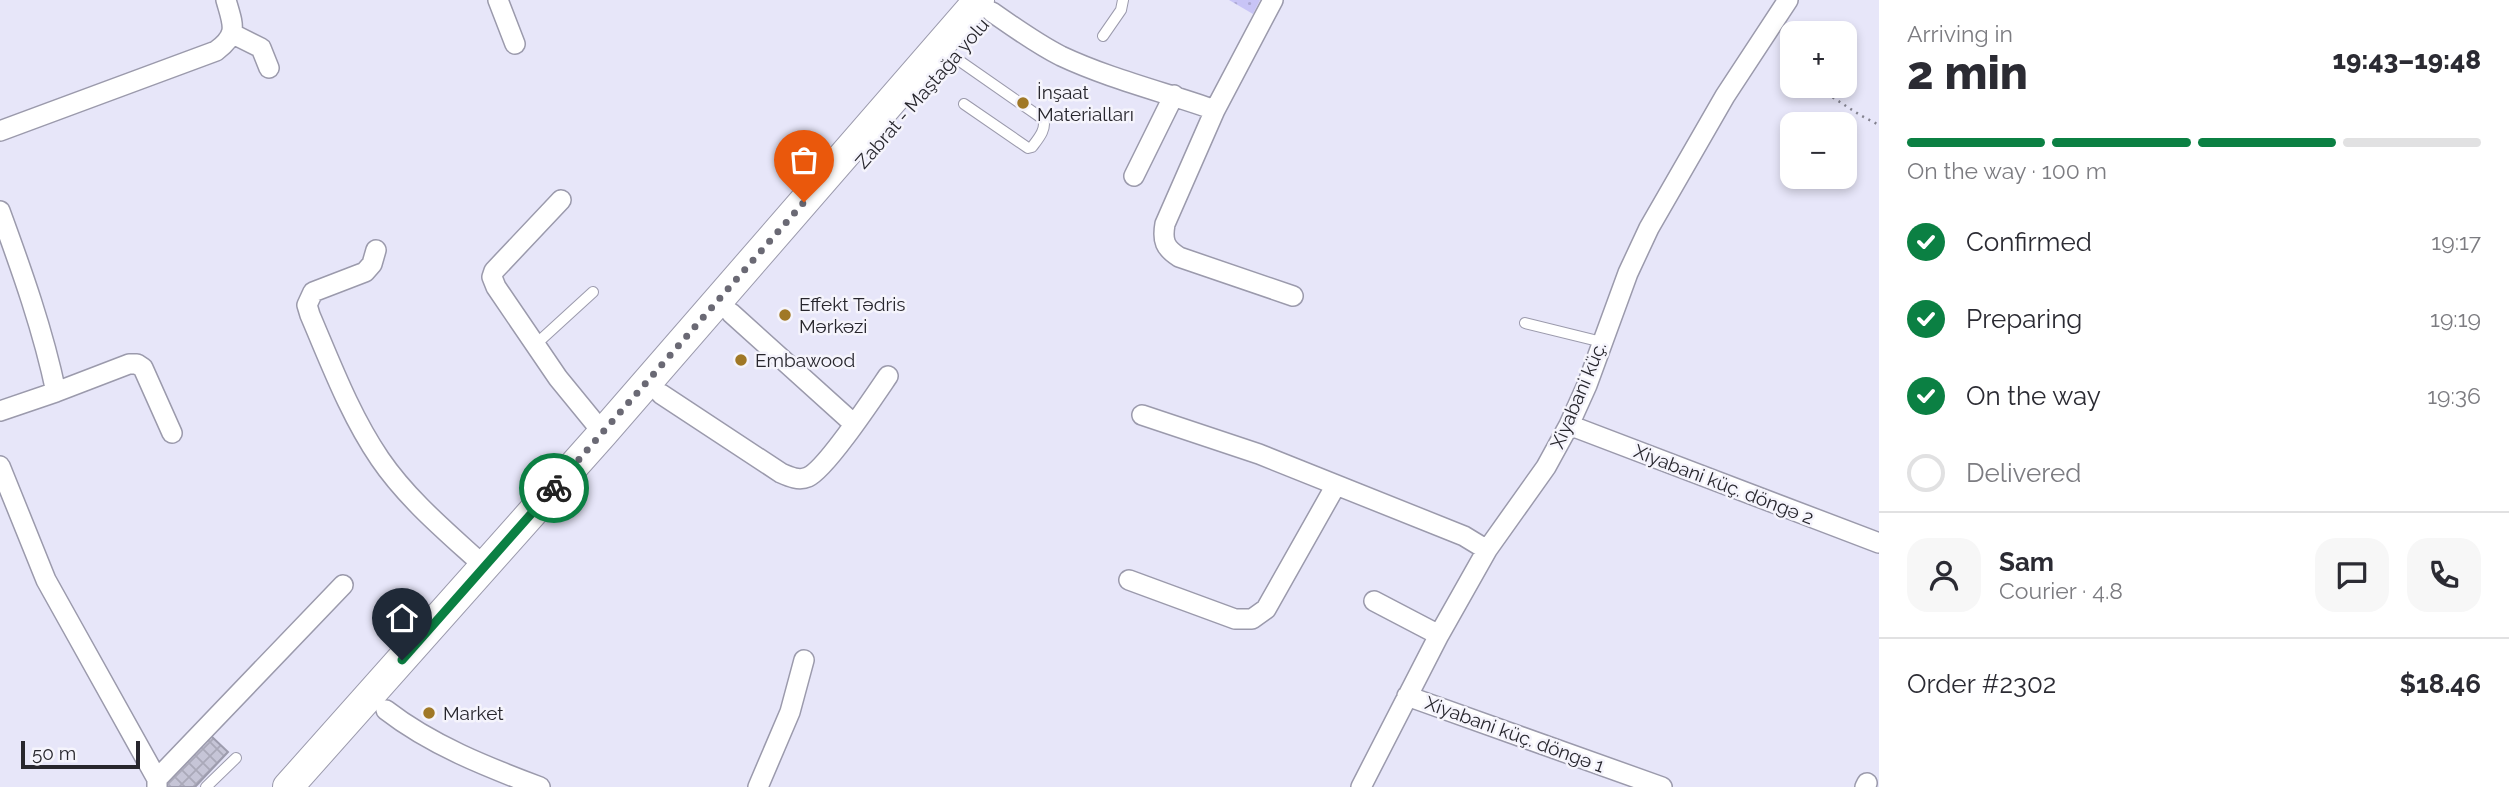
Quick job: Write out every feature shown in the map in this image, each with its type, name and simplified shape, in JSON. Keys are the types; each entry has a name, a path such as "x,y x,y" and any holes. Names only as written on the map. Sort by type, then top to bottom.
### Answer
{"main road":[{"name":"Zabrat - Maştağa yolu","path":"315,787 386,710 954,57 992,4"},
{"path":"288,787 603,433 992,4"}],"street":[{"path":"0,131 216,51 233,34 233,23 226,0"},
{"path":"498,0 515,44"},
{"path":"1273,0 1215,110 1165,224 1163,237 1167,249 1179,257 1293,296"},
{"name":"Xiyabani küç.","path":"1361,787 1439,635 1487,550 1546,467 1569,425 1648,228 1725,96 1788,0"},
{"path":"992,4 1037,43 1060,55 1089,68 1215,110"},
{"path":"233,34 261,48 269,68"},
{"path":"1134,176 1174,95"},
{"path":"561,200 494,271 492,277 496,287 558,378 603,433"},
{"path":"0,211 29,292 56,392"},
{"path":"376,250 372,264 365,272 313,292 307,305 310,315 340,386 380,460 402,488 484,566"},
{"path":"731,313 854,424"},
{"path":"0,411 129,363 137,364 143,368 172,433"},
{"path":"662,394 795,479 808,477 817,469 854,424 888,376"},
{"path":"1142,415 1259,454 1464,536 1487,550"},
{"name":"Xiyabani küç. döngə 2","path":"1569,425 1879,542"},
{"path":"0,466 46,580 157,783 343,585"},
{"path":"1129,580 1235,619 1252,619 1266,609 1336,485"},
{"path":"1374,601 1439,635"},
{"path":"758,787 790,712 804,660"},
{"name":"Xiyabani küç. döngə 1","path":"1408,695 1662,787"},
{"path":"386,710 423,735 540,787"}],"lane":[{"path":"1103,36 1121,10 1124,0"},
{"path":"954,57 1043,119 1045,124 1032,148 1028,148 964,104"},
{"path":"535,345 593,292"},
{"path":"1525,323 1602,342"},
{"path":"206,787 236,758"}],"path":[{"path":"1834,98 1879,125"}],"shaded area":[{"path":"1229,0 1260,0 1253,14"}],"building":[{"path":"210,735 228,752 195,787 162,787"}],"way so far":[{"path":"554,488 804,202"}],"place":[{"name":"İnşaat Materialları","path":"1023,103"},
{"name":"Effekt Tədris Mərkəzi","path":"785,315"},
{"name":"Embawood","path":"741,360"},
{"name":"Market","path":"429,713"}],"route":[{"path":"402,660 554,488"}]}
